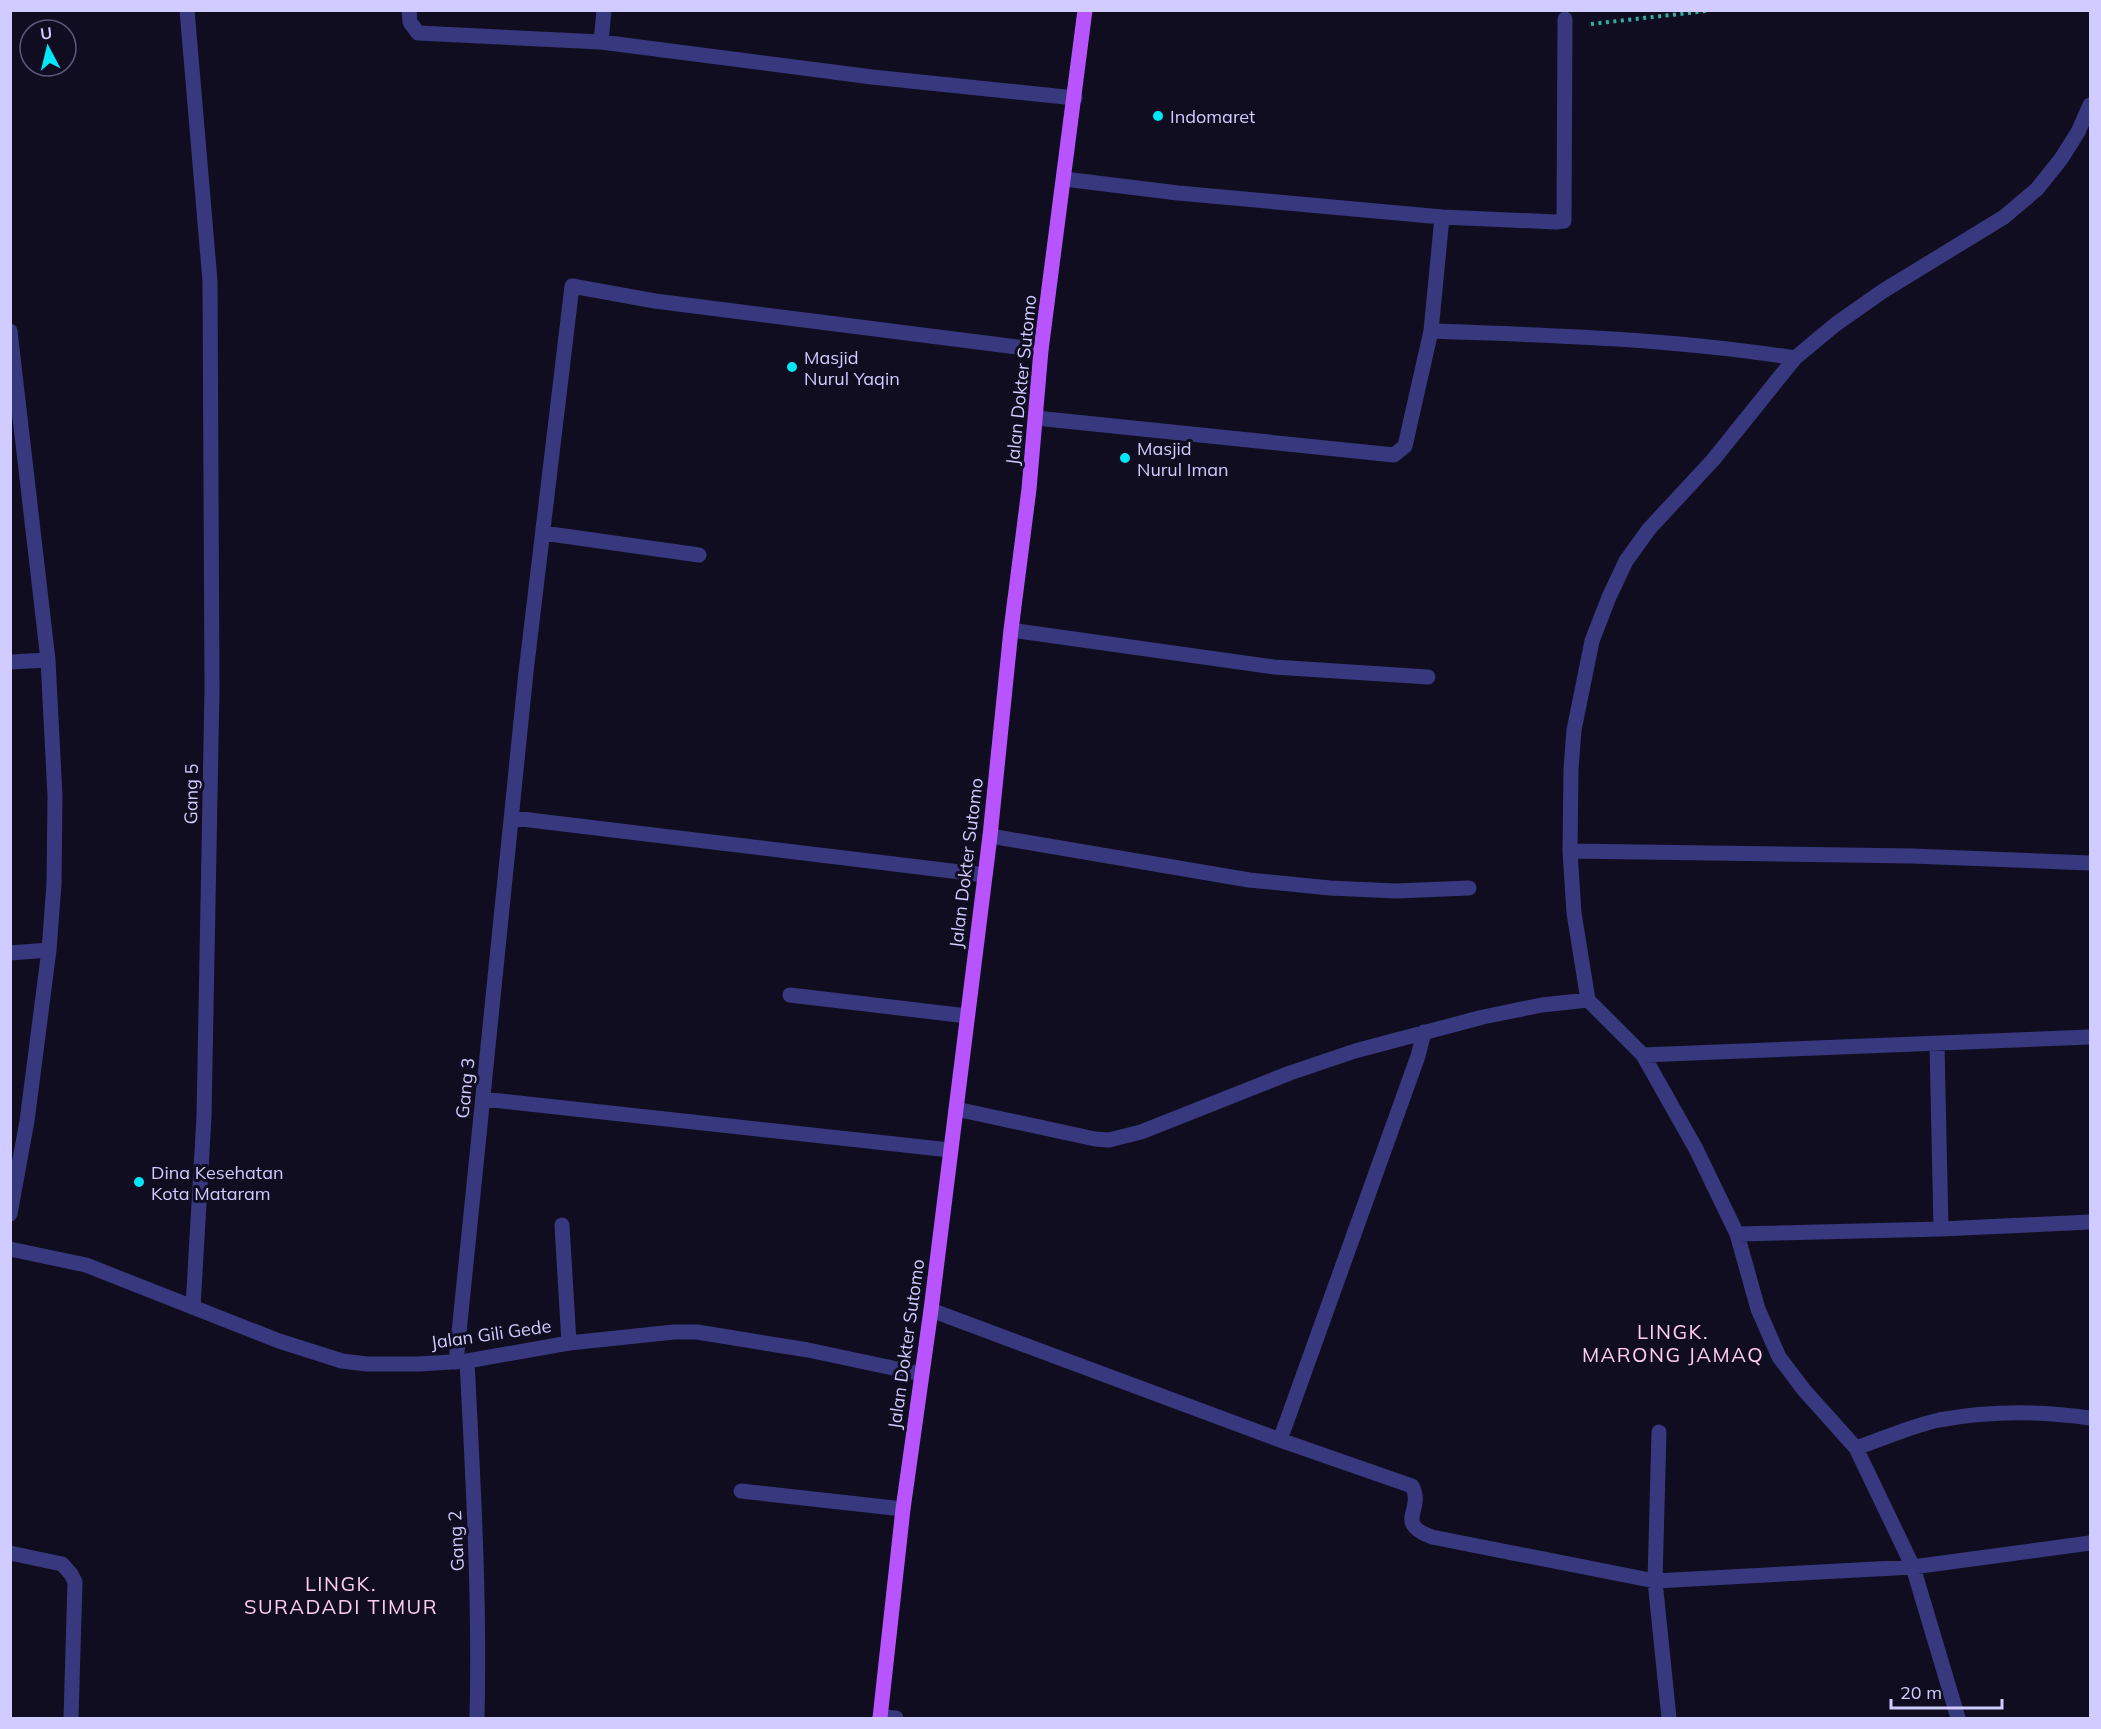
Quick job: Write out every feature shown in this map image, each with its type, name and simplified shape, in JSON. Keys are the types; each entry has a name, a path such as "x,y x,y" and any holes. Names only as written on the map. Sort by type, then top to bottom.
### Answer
{"main road":[{"name":"Jalan Dokter Sutomo","path":"880,1718 903,1509 931,1310 990,836 1011,630 1029,489 1041,350 1065,179 1085,10"}],"street":[{"name":"Gang 5","path":"187,10 210,280 212,689 204,1117 193,1307"},
{"path":"409,10 410,22 418,33 601,42 872,77 1075,98"},
{"path":"601,42 604,10"},
{"path":"1065,179 1178,193 1442,217 1564,221 1565,19"},
{"path":"1958,1719 1913,1567 1856,1448 1804,1390 1779,1357 1758,1309 1737,1234 1696,1149 1642,1055 1588,1000 1575,913 1570,851 1574,730 1592,641 1626,561 1649,529 1713,460 1795,358 1836,324 1883,291 2004,217 2037,189 2079,132 2091,105"},
{"path":"1036,418 1394,455 1405,446 1431,331 1442,217"},
{"name":"Gang 3","path":"461,1361 483,1099 526,672 572,286 655,302 1041,350"},
{"path":"10,330 48,660 55,796 54,884 49,950 27,1121 10,1214"},
{"path":"1431,331 1674,342 1795,358"},
{"path":"543,533 699,555"},
{"path":"1011,630 1274,667 1428,677"},
{"path":"10,662 48,660"},
{"path":"513,818 985,875"},
{"path":"990,836 1249,880 1330,888 1385,890 1469,888"},
{"path":"1570,851 1912,856 2091,863"},
{"path":"10,953 49,950"},
{"path":"790,995 967,1016"},
{"path":"956,1109 1095,1139 1109,1140 1141,1132 1290,1073 1355,1051 1483,1017 1542,1005 1588,1000"},
{"path":"1280,1440 1418,1056 1424,1032"},
{"path":"1642,1055 2091,1037"},
{"path":"1936,1044 1941,1229"},
{"path":"483,1099 950,1150"},
{"path":"1737,1234 1941,1229 2091,1222"},
{"path":"562,1225 569,1343"},
{"name":"Jalan Gili Gede","path":"10,1249 86,1265 279,1341 342,1361 367,1365 461,1361 569,1343 674,1332 698,1332 808,1350 921,1374"},
{"path":"931,1310 1280,1440 1413,1486 1416,1492 1412,1521 1414,1527 1432,1537 1655,1581 1913,1567 2091,1543"},
{"name":"Gang 2","path":"461,1361 477,1583 479,1660 477,1719"},
{"path":"1856,1448 1937,1421 1983,1414 2066,1414 2091,1418"},
{"path":"1659,1432 1655,1581 1669,1719"},
{"path":"741,1491 903,1509"},
{"path":"10,1553 62,1564 75,1582 71,1719"},
{"path":"880,1718 896,1719"}],"path":[{"path":"1565,19 1569,23 1584,24 1706,11"}],"place":[{"name":"Indomaret","path":"1158,116"},
{"name":"Masjid Nurul Yaqin","path":"792,367"},
{"name":"Masjid Nurul Iman","path":"1125,458"},
{"name":"Dina Kesehatan Kota Mataram","path":"139,1182"}],"district":[{"name":"LINGK. MARONG JAMAQ","path":"1673,1342"},
{"name":"LINGK. SURADADI TIMUR","path":"341,1594"}]}
